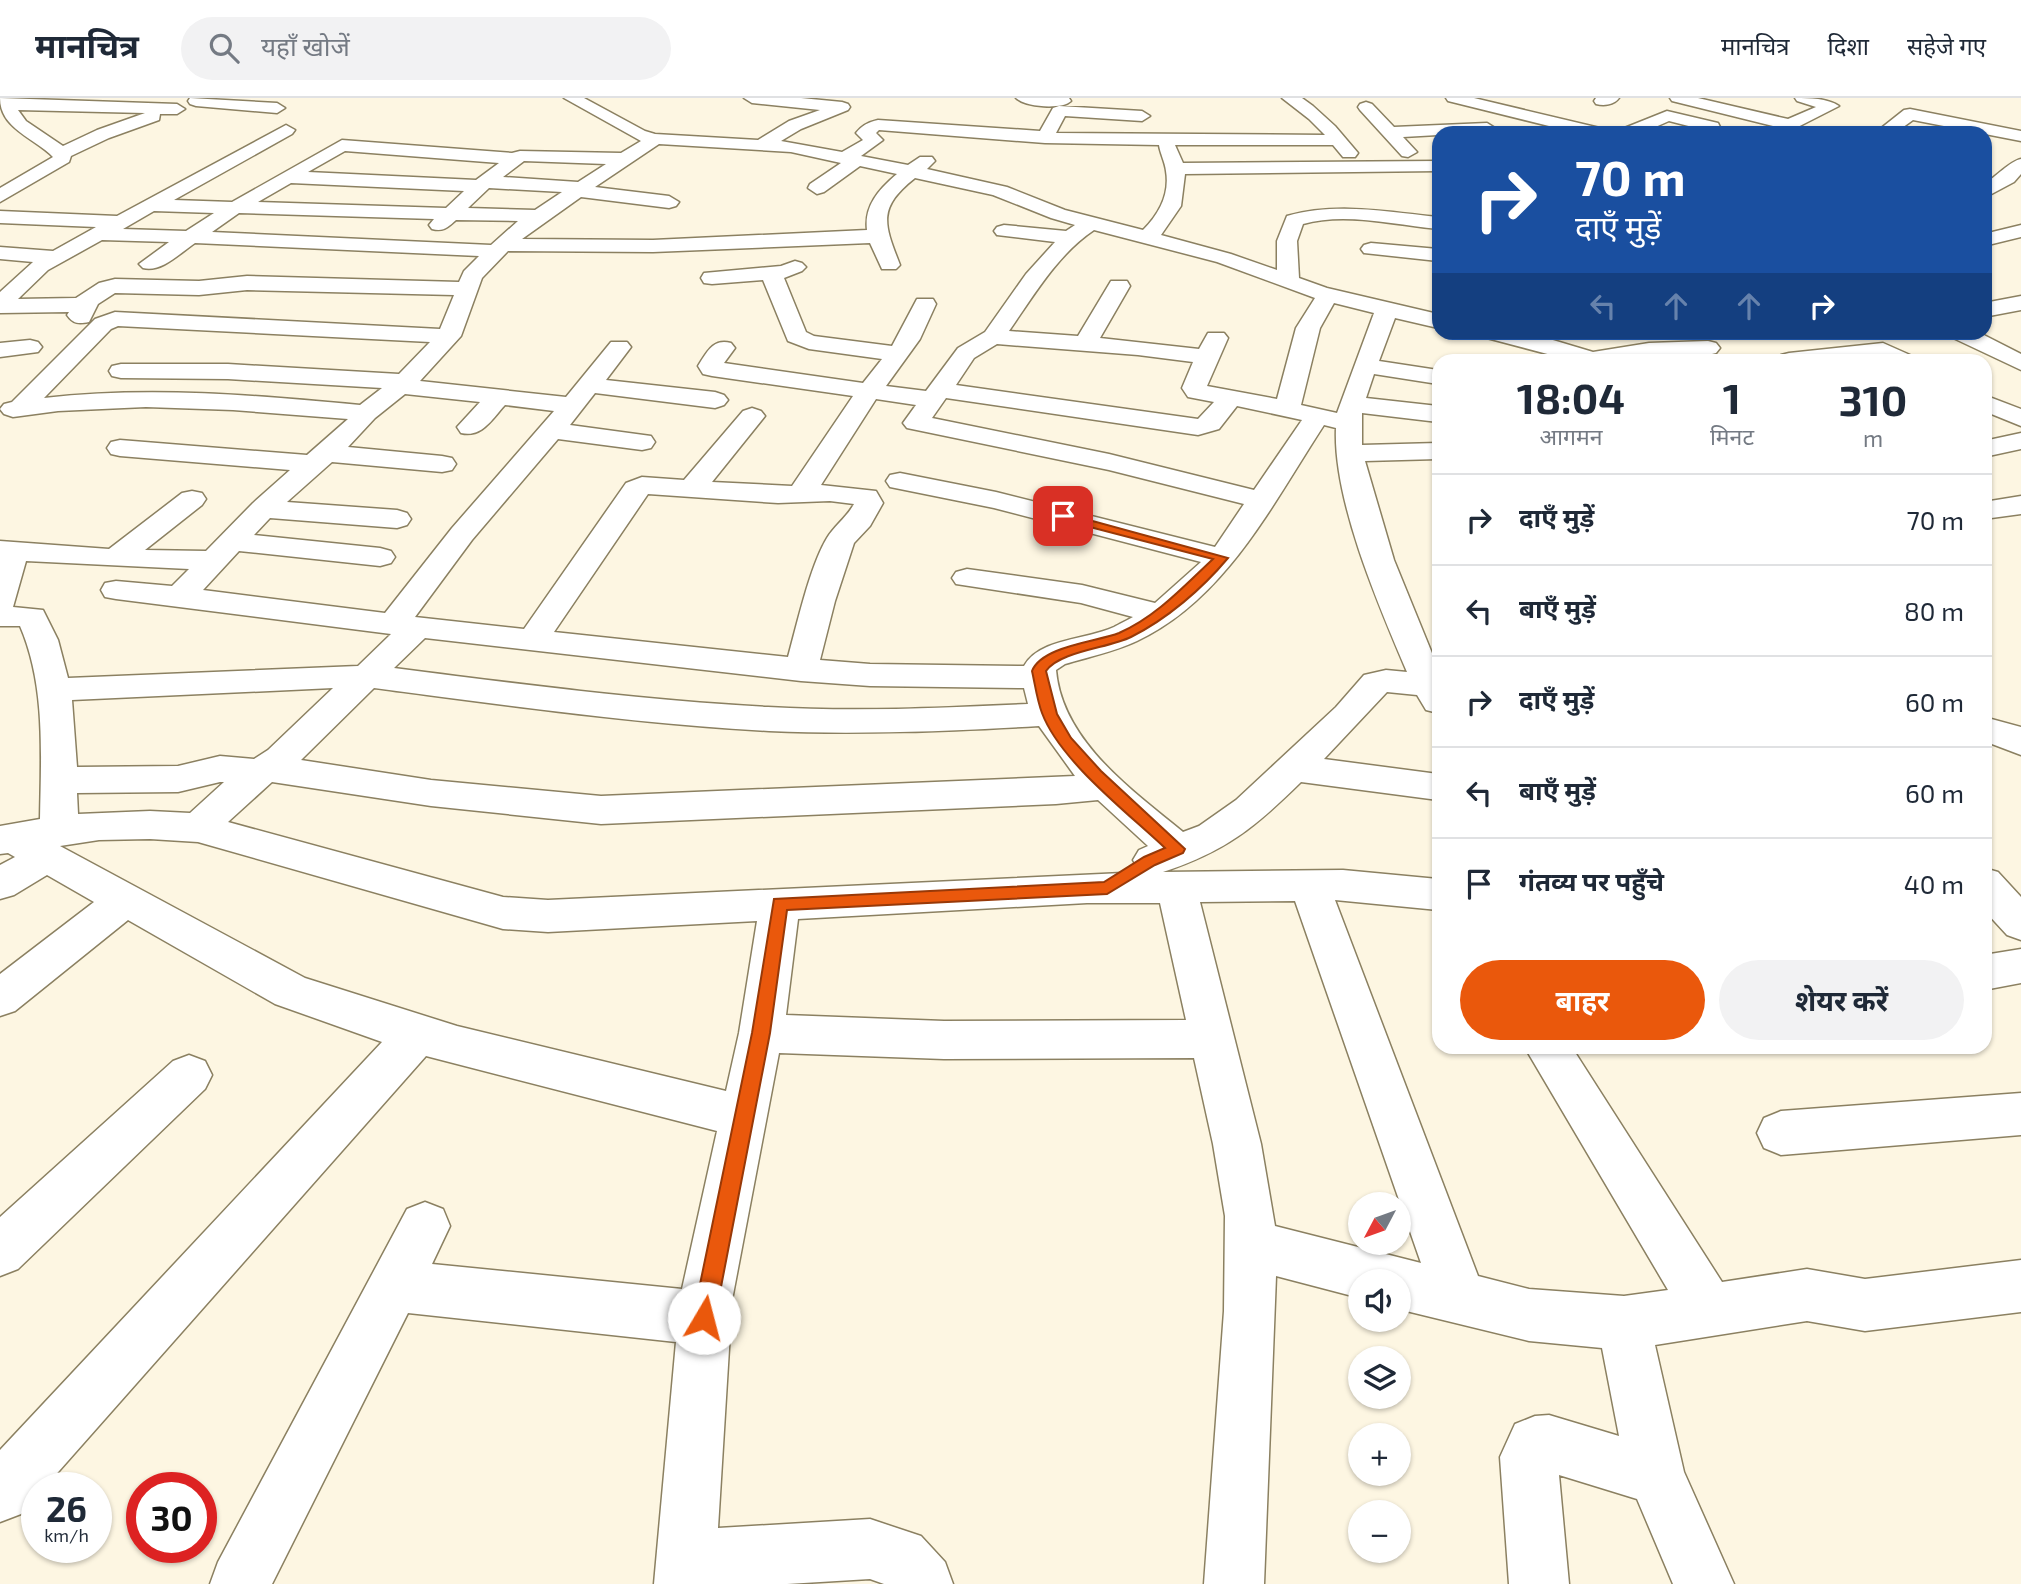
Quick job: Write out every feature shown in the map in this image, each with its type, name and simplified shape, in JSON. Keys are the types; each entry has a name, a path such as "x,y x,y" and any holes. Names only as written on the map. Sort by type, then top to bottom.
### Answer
{"street":[{"path":"572,98 639,135 655,139 791,147 1000,191 1058,214 1224,258 1328,295 1432,320"},
{"path":"752,98 802,100 842,107 795,125 762,145"},
{"path":"1027,98 1063,101"},
{"path":"1290,98 1319,117 1361,169"},
{"path":"1454,98 1481,100 1573,126"},
{"path":"1684,99 1790,125 1831,106 1803,98"},
{"path":"5,102 149,113 177,109 199,99 254,102 277,108"},
{"path":"0,196 63,158 27,132 5,102"},
{"path":"1896,126 1928,103"},
{"path":"1366,107 1430,166"},
{"path":"900,110 1052,121"},
{"path":"1045,138 1056,112 1064,110 1161,117"},
{"path":"61,154 149,113"},
{"path":"1408,114 1424,132"},
{"path":"1910,114 1971,126"},
{"path":"888,265 876,214 884,200 912,172 948,143 968,115"},
{"path":"1644,126 1667,116 1708,126"},
{"path":"1294,117 1319,117"},
{"path":"817,188 874,140 865,133 876,125 948,143 1045,138 1172,155 1338,140"},
{"path":"0,281 40,267 285,130"},
{"path":"1992,130 2021,136"},
{"path":"1392,132 1432,131"},
{"path":"180,596 263,509 357,425 366,413 403,384 453,326 472,276 498,248 539,216 655,139"},
{"path":"186,264 140,264 347,144 514,159 530,155 628,159"},
{"path":"1025,150 1172,155 1361,169 1430,166"},
{"path":"1148,237 1169,213 1172,155"},
{"path":"368,298 412,248 514,159"},
{"path":"1992,183 2013,162"},
{"path":"0,175 37,175"},
{"path":"286,177 583,189 669,202"},
{"path":"1341,199 1410,200"},
{"path":"149,205 539,216"},
{"path":"1287,282 1287,241 1294,220 1310,214 1331,214 1432,222"},
{"path":"0,217 118,222"},
{"path":"1997,219 2021,224"},
{"path":"706,225 791,221 878,229"},
{"path":"1091,223 1070,237 1034,279 993,337 966,352 916,423 1109,462 1262,500"},
{"path":"96,234 412,248 498,248 665,246 795,240 878,229"},
{"path":"1004,231 1070,237"},
{"path":"1992,238 2021,231"},
{"path":"712,278 794,269 795,240"},
{"path":"1371,249 1432,254"},
{"path":"0,253 40,267 81,265"},
{"path":"0,305 40,267"},
{"path":"771,273 796,336 810,342 898,354"},
{"path":"83,304 107,288 115,286 199,288 247,283 368,298 467,289"},
{"path":"1085,344 1119,286"},
{"path":"1234,1584 1250,1311 1250,1216 1237,1144 1177,869 1066,741 1050,714 1039,677 1041,665 1046,661 1124,635 1161,614 1222,558 1262,500 1302,413 1303,355 1308,328 1328,295"},
{"path":"1992,308 2021,303"},
{"path":"0,305 83,304 89,306 78,316 110,320 136,318 327,321 453,326"},
{"path":"801,494 868,391 920,321 925,304"},
{"path":"1387,309 1351,413 1349,453 1383,569 1426,648 1432,682"},
{"path":"432,313 453,326"},
{"path":"11,409 110,320"},
{"path":"993,337 1085,344 1212,347 1195,390 1302,413 1432,414"},
{"path":"1527,340 1573,354"},
{"path":"1976,340 2020,361"},
{"path":"0,350 30,347"},
{"path":"198,828 263,770 281,758 366,677 405,626 462,534 619,347"},
{"path":"1623,354 1709,347"},
{"path":"723,348 710,366 712,369 868,391 938,395 1198,427 1210,424 1231,397"},
{"path":"1845,354 1883,350 1891,354"},
{"path":"1366,366 1432,376"},
{"path":"121,371 247,373 403,384 498,398 581,395 715,400"},
{"path":"11,409 102,399 163,398 366,413"},
{"path":"470,427 498,398"},
{"path":"1992,405 2021,418"},
{"path":"692,488 752,416"},
{"path":"551,430 642,442"},
{"path":"1992,447 2021,441"},
{"path":"120,448 442,464"},
{"path":"1349,453 1432,451"},
{"path":"900,481 996,500 1222,558"},
{"path":"533,639 636,489 646,484 778,495 862,496 870,501 860,520 839,540 801,670"},
{"path":"116,558 192,499"},
{"path":"1992,510 2021,505"},
{"path":"263,509 397,519"},
{"path":"0,603 7,550 116,558 223,551 380,557"},
{"path":"967,578 1082,594 1161,614"},
{"path":"116,590 405,626 801,670 870,676 1039,677"},
{"path":"0,616 32,617 53,690 58,780 29,842 0,884"},
{"path":"53,690 366,677 565,701 769,719 915,720 1050,714"},
{"path":"1177,869 1213,836 1232,824 1292,768 1348,715 1376,683 1387,681 1432,692"},
{"path":"1992,731 2008,735 2021,743"},
{"path":"1292,768 1432,786"},
{"path":"58,780 178,779 220,769 263,770 431,793 601,810 1056,791 1107,786"},
{"path":"29,842 131,823 198,828 503,913 548,916 1107,888 1177,869 1309,886 1343,885 1432,893"},
{"path":"29,842 125,900 290,991 335,1009 418,1034 742,1116"},
{"path":"1994,876 2021,924"},
{"path":"1309,886 1460,1298"},
{"path":"0,998 125,900"},
{"path":"780,904 761,1033 742,1116 704,1318 686,1572 870,1549 900,1558 923,1584"},
{"path":"1992,971 2021,966"},
{"path":"761,1033 944,1040 1213,1039"},
{"path":"0,1493 418,1034"},
{"path":"1551,1054 1709,1309"},
{"path":"0,1251 189,1075"},
{"path":"1781,1133 2021,1114"},
{"path":"240,1584 425,1226"},
{"path":"1250,1244 1348,1270"},
{"path":"394,1286 704,1318"},
{"path":"1411,1286 1529,1315 1624,1323 1807,1296 1865,1305 2021,1286"},
{"path":"1624,1323 1656,1476 1704,1584"},
{"path":"1539,1584 1529,1457 1535,1444 1549,1443 1656,1476"}],"route":[{"path":"704,1318 742,1116 761,1033 780,904 1107,888 1150,861 1177,849 1096,775 1066,741 1050,714 1039,671 1041,665 1053,657 1091,648 1124,635 1161,614 1222,558 1063,516"}]}
